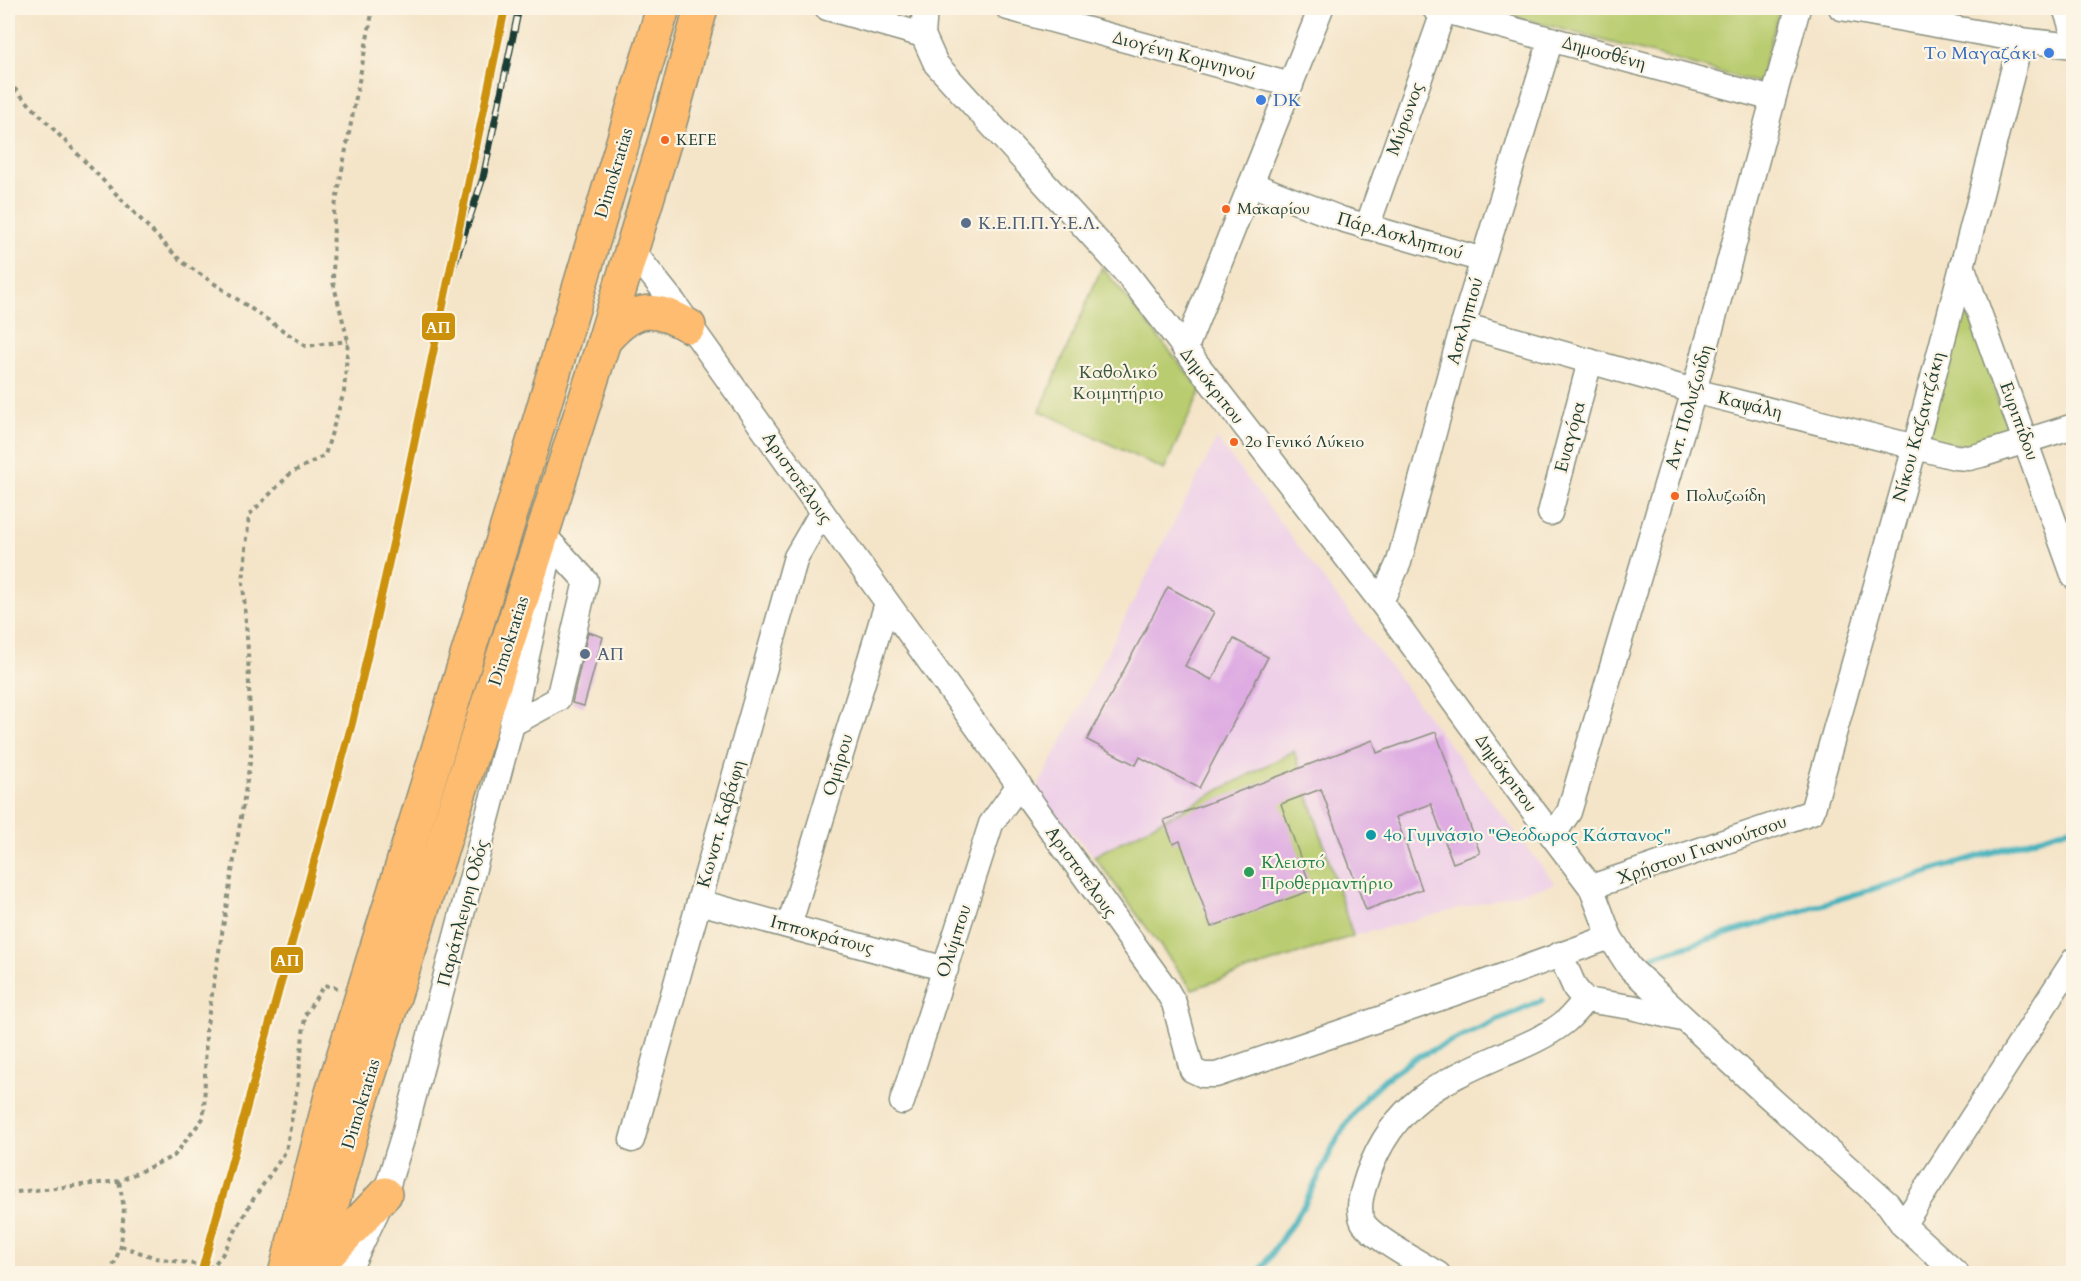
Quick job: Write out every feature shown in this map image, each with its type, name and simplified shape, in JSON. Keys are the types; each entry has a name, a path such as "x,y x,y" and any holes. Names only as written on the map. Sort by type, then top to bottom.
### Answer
{"highway":[{"name":"Dimokratias","path":"300,1271 331,1096 531,449 663,8"},
{"name":"Dimokratias","path":"300,1271 357,1113 604,341 665,140 701,8"},
{"path":"693,39 714,8"},
{"path":"604,341 624,320 643,312 662,313 689,326"},
{"path":"552,544 565,461"},
{"path":"300,1271 385,1194"}],"street":[{"path":"827,8 923,35 925,8"},
{"name":"Διογένη Κομνηνού","path":"1008,8 1291,85"},
{"path":"1185,350 1321,8"},
{"name":"Αντ. Πολυζωίδη","path":"1553,836 1569,812 1694,391 1798,8"},
{"path":"1841,8 2021,40 2073,46"},
{"path":"2065,8 2073,35"},
{"name":"Δημοσθένη","path":"1439,9 1773,99"},
{"name":"Μύρωνος","path":"1367,227 1439,9"},
{"name":"Δημόκριτου","path":"923,35 936,64 1112,257 1381,602 1553,836"},
{"name":"Ασκληπιού","path":"1381,602 1399,562 1463,325 1551,39"},
{"name":"Νίκου Καζαντζάκη","path":"1812,813 1915,447 2021,40"},
{"name":"Πάρ.Ασκληπιού","path":"1251,184 1319,212 1483,260"},
{"name":"Αριστοτέλους","path":"632,250 674,303 1166,989 1174,1003 1192,1070 1203,1075 1216,1075 1610,937"},
{"name":"Ευριπίδου","path":"1962,265 2073,577"},
{"name":"Καψάλη","path":"1463,325 1694,391 1955,457 1969,458 2026,441"},
{"name":"Ευαγόρα","path":"1550,513 1590,362"},
{"path":"2026,441 2073,426"},
{"name":"Κωνστ. Καβάφη","path":"632,1140 796,557 822,512"},
{"path":"512,724 558,699 586,581 552,544"},
{"name":"Παράπλευρη Οδός","path":"346,1274 385,1194 408,1119 512,724 552,544"},
{"name":"Ομήρου","path":"789,927 887,603"},
{"name":"Ολύμπου","path":"902,1102 991,825 1019,785"},
{"name":"Χρήστου Γιαννούτσου","path":"1591,887 1812,813"},
{"path":"1553,836 1591,887 1610,937 1630,968 1888,1204 1903,1224 1957,1274"},
{"name":"Ιπποκράτους","path":"699,902 946,969"},
{"path":"1560,954 1575,988 1585,1000 1631,1006 1684,1019"},
{"path":"1903,1224 2073,960"},
{"path":"1438,1274 1372,1233 1363,1223 1360,1207 1362,1192 1371,1165 1386,1136 1404,1112 1423,1095 1455,1075 1526,1045 1566,1021 1585,1000"}],"path":[{"path":"8,1193 119,1181 174,1156 204,1117 206,1031 251,756 249,651 243,584 249,515 291,473 325,455 344,392 348,341 333,282 334,212 373,8"},
{"path":"8,82 181,261 306,346 348,341"},
{"path":"122,1246 156,1258 212,1267 222,1255 252,1201 286,1151 298,1082 305,1015 324,985 362,994"},
{"path":"110,1274 122,1246 124,1208 119,1181"}],"shaded area":[{"path":"1217,439 1555,884 1353,936 1294,751 1094,856 1035,793"}],"green space":[{"path":"1484,8 1762,8 1779,12 1759,83"},
{"name":"Καθολικό Κοιμητήριο","path":"1102,267 1201,390 1164,470 1040,411"},
{"path":"1963,294 2009,433 1966,446 1928,439"},
{"path":"1294,751 1353,936 1192,989 1094,856"}],"building":[{"path":"1168,587 1214,612 1185,666 1212,680 1234,639 1268,657 1199,788 1140,757 1136,765 1087,740"},
{"path":"588,632 603,637 584,706 572,703"},
{"path":"1436,732 1480,853 1453,863 1431,804 1396,817 1422,889 1366,910 1321,789 1281,804 1312,890 1211,927 1180,841 1173,844 1164,820 1373,740 1377,753"}],"waterway":[{"path":"1654,956 2074,827"},
{"path":"1258,1274 1305,1204 1337,1139 1366,1097 1385,1079 1413,1059 1542,1000"}],"railway":[{"path":"442,301 483,178 519,8"}],"transit line":[{"name":"ΑΠ","path":"201,1274 352,723 395,535 505,8"}],"place":[{"name":"Το Μαγαζάκι","path":"2049,53"},
{"name":"DK","path":"1261,100"},
{"name":"ΚΕΓΕ","path":"665,140"},
{"name":"Μακαρίου","path":"1226,209"},
{"name":"Κ.Ε.Π.Π.Υ.Ε.Λ.","path":"966,223"},
{"name":"2ο Γενικό Λύκειο","path":"1234,442"},
{"name":"Πολυζωίδη","path":"1675,496"},
{"name":"ΑΠ","path":"585,654"},
{"name":"4ο Γυμνάσιο \"Θεόδωρος Κάστανος\"","path":"1371,835"},
{"name":"Κλειστό Προθερμαντήριο","path":"1249,872"}]}
